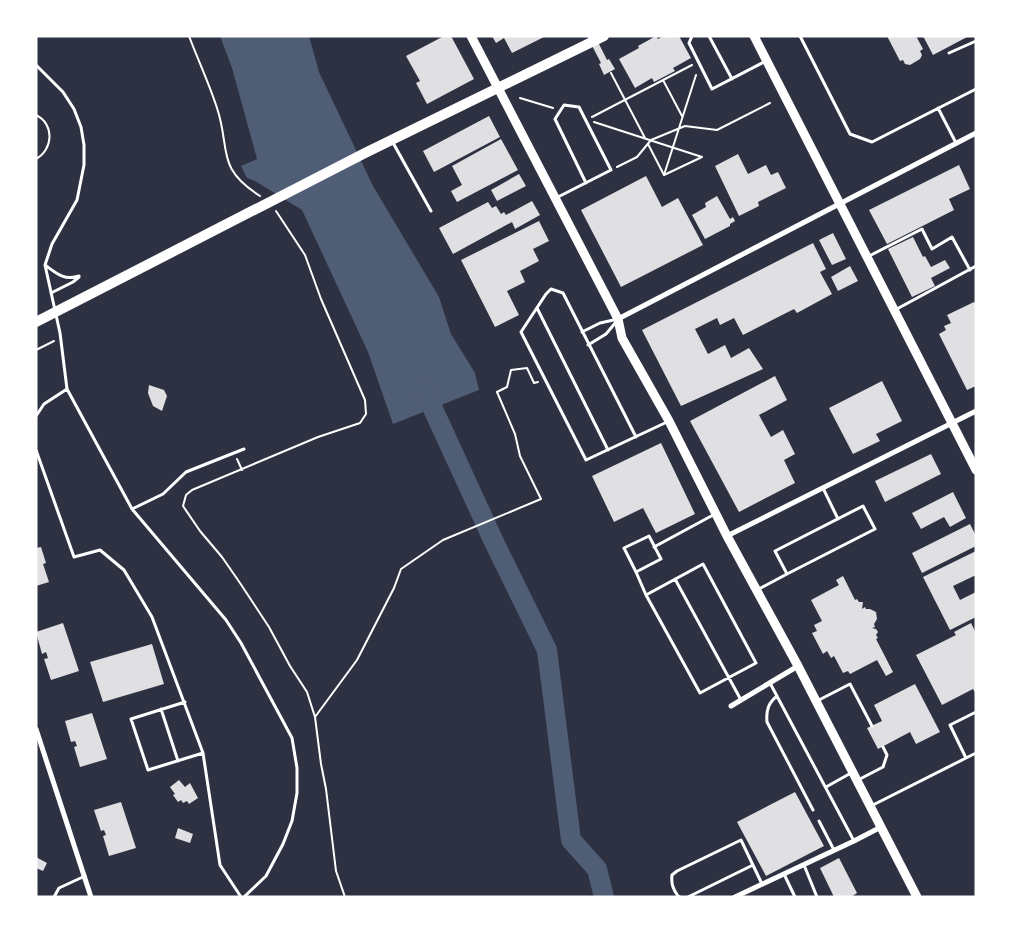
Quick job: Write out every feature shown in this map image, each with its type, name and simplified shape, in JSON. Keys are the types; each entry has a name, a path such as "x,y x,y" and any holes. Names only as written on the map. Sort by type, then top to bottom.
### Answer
{"main road":[{"path":"36,322 365,153 604,36"}],"street":[{"path":"471,36 618,319 622,338 669,421 726,536 798,666 917,897"},
{"path":"754,36 976,470"},
{"path":"618,319 976,133"},
{"path":"726,536 976,411"},
{"path":"731,706 798,666"},
{"path":"36,729 91,897"},
{"path":"735,897 882,827"}],"lane":[{"path":"692,36 688,43 712,89 767,61"},
{"path":"709,36 732,79"},
{"path":"800,36 850,134 872,142 976,89"},
{"path":"948,53 976,41"},
{"path":"36,65 63,92 74,109 81,127 84,145 83,177 77,200 52,244 44,265 60,338 67,389 132,509 226,620 241,643 292,738 297,768 297,792 292,821 266,876 242,897 220,866 203,753 152,617 124,570 100,550 74,557 36,450"},
{"path":"555,198 586,183 611,170 579,108 564,105 555,119 586,183"},
{"path":"938,108 956,143"},
{"path":"391,140 431,211"},
{"path":"867,257 922,229 932,249 952,237 970,270"},
{"path":"44,265 61,277 71,279 79,276 73,282 51,293"},
{"path":"895,310 976,266"},
{"path":"636,437 563,293 551,289 521,332 586,460 636,437 669,421"},
{"path":"537,308 608,450"},
{"path":"582,332 600,323 618,319"},
{"path":"588,344 606,334 618,319"},
{"path":"36,416 44,404 67,389"},
{"path":"132,509 163,494 186,472 244,449"},
{"path":"823,488 838,518"},
{"path":"756,590 875,529 863,506 775,551 787,574"},
{"path":"654,547 715,514"},
{"path":"636,572 660,560 648,536 624,548 646,595 700,693 756,663 703,564 646,595"},
{"path":"675,580 741,700"},
{"path":"770,682 854,841"},
{"path":"816,701 850,684 872,726"},
{"path":"777,696 770,701 766,713 767,722 813,810"},
{"path":"185,702 131,719 148,770 203,753"},
{"path":"161,709 178,761"},
{"path":"966,758 950,725 976,712"},
{"path":"826,787 884,767 887,755 883,746"},
{"path":"871,806 976,752"},
{"path":"819,821 835,851"},
{"path":"680,897 672,882 672,875 741,840 762,884"},
{"path":"688,897 753,865"},
{"path":"804,865 817,897"},
{"path":"784,874 795,897"},
{"path":"54,897 58,888 84,876"}],"path":[{"path":"189,36 217,107 228,163 246,187 264,199"},
{"path":"664,175 702,157 592,121 592,117 693,65"},
{"path":"664,175 697,71"},
{"path":"611,73 645,138"},
{"path":"663,80 683,117"},
{"path":"520,98 553,108"},
{"path":"611,170 637,157 651,140 685,126 717,130 770,103"},
{"path":"36,115 47,124 50,138 46,151 36,159"},
{"path":"648,144 664,175"},
{"path":"275,209 305,255 366,400 366,414 360,423 318,437 189,492 185,498 184,506 187,514 222,557 270,627 290,666 308,692 315,717 336,871 344,897"},
{"path":"36,350 60,338"},
{"path":"315,717 356,660 394,588 401,569 443,540 541,499 520,456 515,434 497,392 507,387 511,370 527,368 534,383 545,379"},
{"path":"234,453 242,470"}],"water":[{"path":"220,36 309,36 319,72 373,186 439,297 451,334 475,373 479,390 393,424 368,352 302,210 247,178 241,166 257,159 232,68"}],"building":[{"path":"444,36 451,36 474,79 427,104 416,83 420,81 406,56"},
{"path":"492,36 546,36 512,53 504,38 496,43"},
{"path":"587,36 595,36 607,60 609,59 615,69 604,75 599,64 601,63"},
{"path":"656,36 658,39 663,36 679,36 691,58 673,68 675,71 654,82 652,78 635,88 619,59"},
{"path":"887,36 916,36 923,49 920,51 922,55 920,59 910,65 905,64 903,60 900,61"},
{"path":"923,36 969,36 933,55"},
{"path":"489,116 500,137 434,172 423,151"},
{"path":"501,139 518,170 457,202 451,191 462,185 452,166"},
{"path":"738,154 748,174 766,165 771,175 778,172 786,188 758,202 759,206 739,216 715,166"},
{"path":"959,165 970,189 949,199 954,210 887,244 869,210"},
{"path":"519,174 526,186 497,201 491,190"},
{"path":"646,176 662,207 678,198 703,245 621,287 581,210"},
{"path":"717,196 730,219 733,217 735,221 730,226 705,239 692,215 706,207 705,203"},
{"path":"532,201 540,215 515,229 512,222 453,254 439,228 488,202 492,208 496,206 501,214 504,212 506,215"},
{"path":"539,221 549,241 533,249 539,261 520,271 525,282 507,291 519,315 495,327 461,260"},
{"path":"833,233 846,259 832,265 819,240"},
{"path":"913,237 923,257 925,256 931,267 945,260 950,268 931,278 935,286 912,297 888,249"},
{"path":"813,243 826,269 820,272 832,294 797,313 794,309 743,335 734,318 720,325 717,318 695,329 708,354 725,345 731,358 749,348 763,369 681,406 642,330"},
{"path":"850,266 858,281 838,291 831,277"},
{"path":"974,302 976,305 976,386 967,390 939,334 946,330 944,326 951,323 947,315"},
{"path":"775,376 787,400 759,415 771,437 783,430 795,454 784,460 795,483 739,512 690,421"},
{"path":"882,381 902,421 876,434 880,441 853,454 829,408"},
{"path":"149,385 164,390 167,396 162,411 153,406 148,393"},
{"path":"661,443 695,514 656,533 643,508 614,522 592,476"},
{"path":"931,454 941,474 885,502 875,481"},
{"path":"953,492 966,518 950,527 944,517 921,529 912,513"},
{"path":"970,524 976,536 976,546 922,573 912,553"},
{"path":"41,547 46,563 43,564 49,582 36,586 36,548"},
{"path":"976,551 976,575 953,586 960,600 976,592 976,617 950,630 923,577"},
{"path":"843,576 855,600 863,602 862,609 865,607 876,612 875,627 872,628 878,632 876,635 878,638 876,639 893,672 886,676 877,660 850,674 848,671 843,673 834,656 831,658 827,651 823,654 812,633 817,631 814,625 822,621 811,600 839,585 836,580"},
{"path":"63,623 79,671 51,680 44,659 48,658 46,652 42,654 36,632"},
{"path":"971,623 976,633 976,694 973,689 942,705 916,655 956,635 954,632"},
{"path":"152,644 164,684 103,702 90,662"},
{"path":"915,684 940,732 916,744 910,732 878,749 867,728 882,721 874,705"},
{"path":"92,713 107,759 80,767 74,747 77,746 75,741 71,742 65,721"},
{"path":"179,780 185,787 190,783 198,798 189,804 187,801 183,803 181,800 178,802 170,787"},
{"path":"795,792 824,846 766,876 737,822"},
{"path":"121,802 136,848 109,856 103,836 106,835 104,830 101,831 94,810"},
{"path":"178,828 193,834 190,843 175,838"},
{"path":"36,857 47,863 43,871 36,868"},
{"path":"839,858 857,893 851,897 834,897 820,868"}],"waterway":[{"path":"422,385 495,544 547,650 571,840 597,869 604,897"}]}
